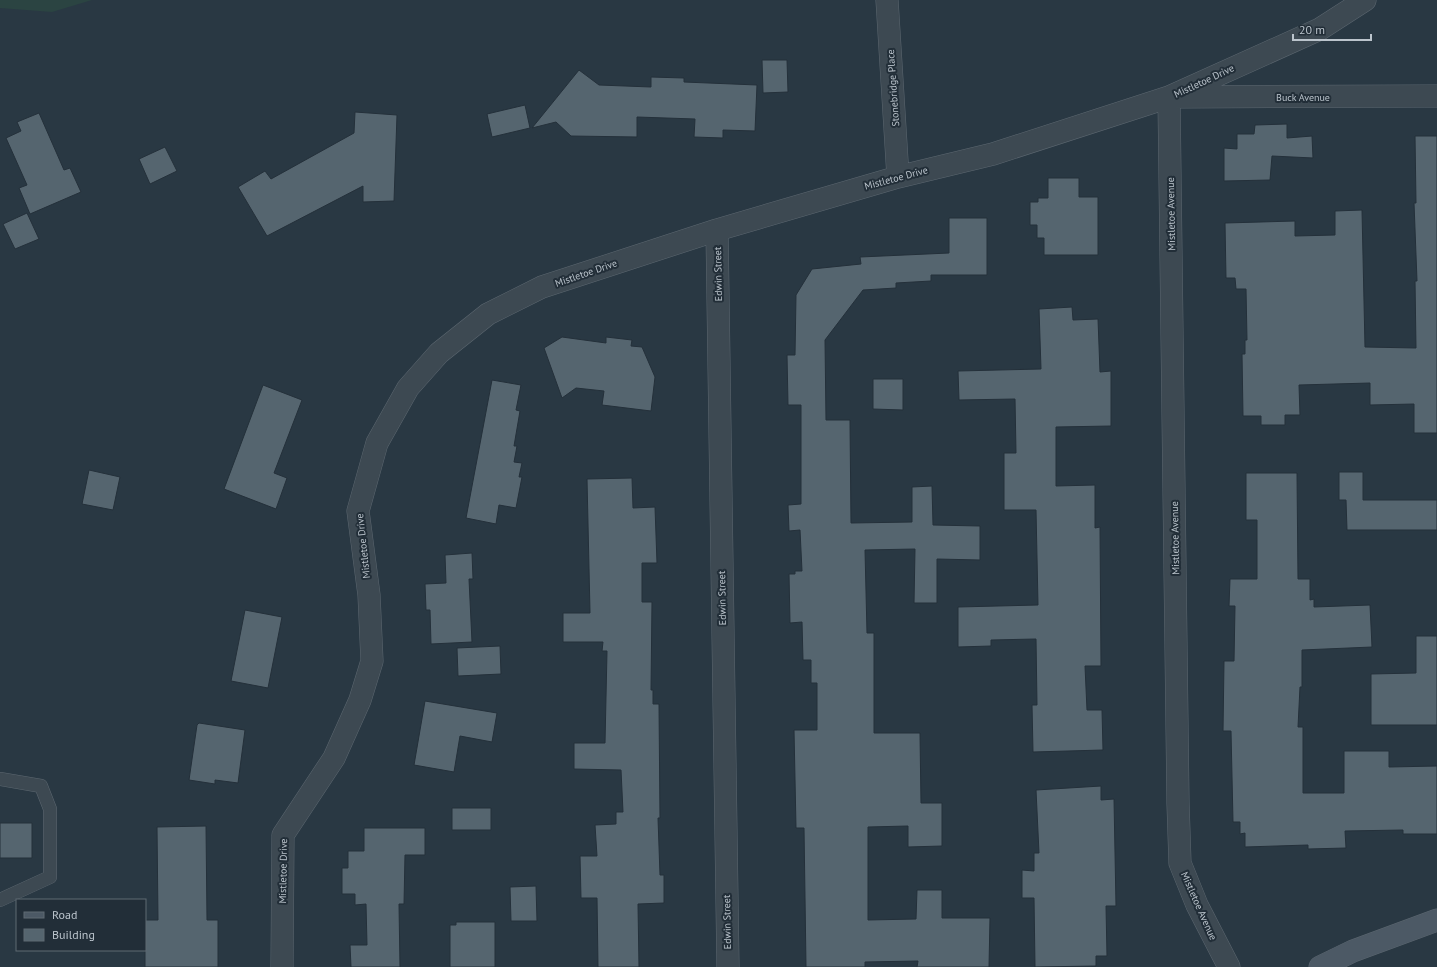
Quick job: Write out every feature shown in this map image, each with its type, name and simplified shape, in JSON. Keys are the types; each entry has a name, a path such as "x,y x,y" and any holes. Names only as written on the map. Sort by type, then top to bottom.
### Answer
{"main road":[{"path":"1320,967 1352,951 1437,920"}],"street":[{"name":"Stonebridge Place","path":"887,0 898,177"},
{"name":"Mistletoe Drive","path":"282,967 283,835 334,758 360,700 372,661 369,595 358,511 377,443 408,388 439,353 488,314 542,288 717,230 898,177 993,154 1169,97 1320,29 1365,0"},
{"name":"Buck Avenue","path":"1169,97 1437,96"},
{"name":"Mistletoe Avenue","path":"1169,97 1180,863 1197,905 1228,967"},
{"name":"Edwin Street","path":"717,230 728,967"}],"lane":[{"path":"0,779 41,786 50,809 50,877 0,900"}],"green space":[{"path":"0,0 92,0 52,12 0,8"}],"building":[{"path":"762,60 787,60 788,92 763,93"},
{"path":"579,70 599,85 651,87 651,77 684,78 684,82 757,85 755,131 723,130 723,138 694,137 695,119 637,117 637,137 571,136 556,122 532,128"},
{"path":"525,105 530,128 492,137 487,114"},
{"path":"355,112 397,115 394,201 363,202 363,186 267,236 238,187 265,171 271,179 354,133"},
{"path":"39,113 64,170 70,168 81,192 30,214 19,188 27,185 6,138 21,131 17,122"},
{"path":"1287,124 1287,138 1312,136 1313,158 1272,156 1270,180 1224,181 1224,148 1237,149 1237,134 1254,134 1255,125"},
{"path":"1415,136 1437,136 1437,433 1414,433 1414,404 1370,405 1370,383 1299,385 1300,415 1285,415 1285,425 1261,425 1261,416 1243,416 1242,354 1245,354 1245,340 1247,340 1246,289 1236,289 1235,278 1226,278 1225,223 1295,221 1295,236 1335,235 1335,211 1362,210 1365,347 1416,348 1415,281 1417,281 1414,203 1416,203"},
{"path":"165,147 177,171 150,184 139,159"},
{"path":"1048,178 1079,178 1079,197 1098,197 1098,255 1044,255 1044,238 1037,238 1037,225 1030,225 1030,202 1038,202 1038,198 1048,198"},
{"path":"27,213 39,239 15,249 3,224"},
{"path":"949,218 987,218 987,275 931,275 931,281 896,283 896,288 863,290 825,340 826,420 850,420 851,523 912,522 912,487 932,486 933,525 980,526 980,560 937,559 937,603 914,603 915,549 865,550 867,633 874,633 874,733 920,733 921,803 942,803 942,846 908,847 908,826 868,827 868,920 916,919 917,890 942,890 942,918 990,918 989,967 917,967 918,961 865,962 865,967 806,967 804,828 796,828 794,730 817,730 817,683 811,683 811,660 803,660 802,622 790,623 789,574 795,574 795,571 802,571 800,530 789,531 788,505 801,504 801,405 788,405 787,355 795,355 796,295 812,269 861,264 860,257 949,253"},
{"path":"1072,307 1073,320 1098,319 1100,372 1111,371 1111,426 1056,427 1056,486 1095,485 1095,528 1100,527 1101,666 1085,666 1087,710 1102,710 1103,750 1033,752 1032,705 1037,705 1036,639 991,640 991,646 958,647 958,607 1038,605 1036,510 1004,510 1004,453 1016,453 1015,399 959,400 958,371 1041,369 1039,309"},
{"path":"562,337 606,343 606,337 632,340 631,346 642,347 655,377 651,411 602,405 604,391 576,388 562,398 544,348"},
{"path":"873,379 903,379 903,410 873,409"},
{"path":"492,380 521,385 516,410 520,411 514,446 517,446 514,462 522,463 519,477 522,477 516,508 499,505 496,524 466,518"},
{"path":"263,385 302,400 274,473 287,478 276,509 224,489"},
{"path":"89,470 120,477 113,510 82,504"},
{"path":"1339,472 1363,472 1363,500 1437,500 1437,530 1347,530 1346,500 1339,500"},
{"path":"1246,473 1297,473 1298,579 1310,579 1310,600 1314,599 1314,607 1370,605 1372,647 1302,650 1302,687 1300,687 1298,727 1303,727 1303,793 1344,793 1344,751 1389,751 1389,767 1437,766 1437,834 1403,834 1403,830 1345,831 1346,848 1308,849 1308,845 1245,847 1245,833 1240,834 1240,822 1233,822 1231,731 1223,731 1224,661 1234,661 1235,606 1229,606 1230,579 1257,579 1257,520 1246,520"},
{"path":"632,478 633,508 655,507 657,563 642,563 642,602 652,602 651,690 653,690 653,704 659,704 660,818 658,818 660,875 664,875 664,903 638,904 639,967 598,967 597,898 581,898 580,856 597,856 595,825 616,824 616,812 623,812 621,770 574,769 574,743 605,743 607,651 602,651 603,642 563,642 563,613 590,613 587,479"},
{"path":"472,553 473,579 469,579 472,642 431,644 430,610 426,610 425,584 446,583 445,555"},
{"path":"245,610 282,617 268,688 231,681"},
{"path":"1416,636 1437,636 1437,725 1371,725 1371,674 1416,673"},
{"path":"500,646 501,674 458,676 457,648"},
{"path":"425,701 497,713 492,742 460,736 454,772 414,765"},
{"path":"199,723 245,730 238,783 215,780 215,784 189,780 197,725"},
{"path":"1101,786 1101,800 1114,799 1116,906 1106,906 1107,956 1096,956 1096,966 1035,967 1034,898 1022,898 1022,870 1034,871 1034,853 1039,853 1036,790"},
{"path":"452,808 491,808 491,830 452,830"},
{"path":"0,823 32,823 32,858 0,858"},
{"path":"206,826 207,920 218,920 218,967 145,967 146,920 158,920 157,827"},
{"path":"364,828 425,828 425,855 405,855 404,904 399,904 400,967 351,967 350,945 367,945 366,904 355,905 355,894 342,894 342,868 348,868 348,851 364,851"},
{"path":"536,886 537,921 511,921 510,887"},
{"path":"456,922 495,922 495,967 450,967 450,925 456,925"}]}
